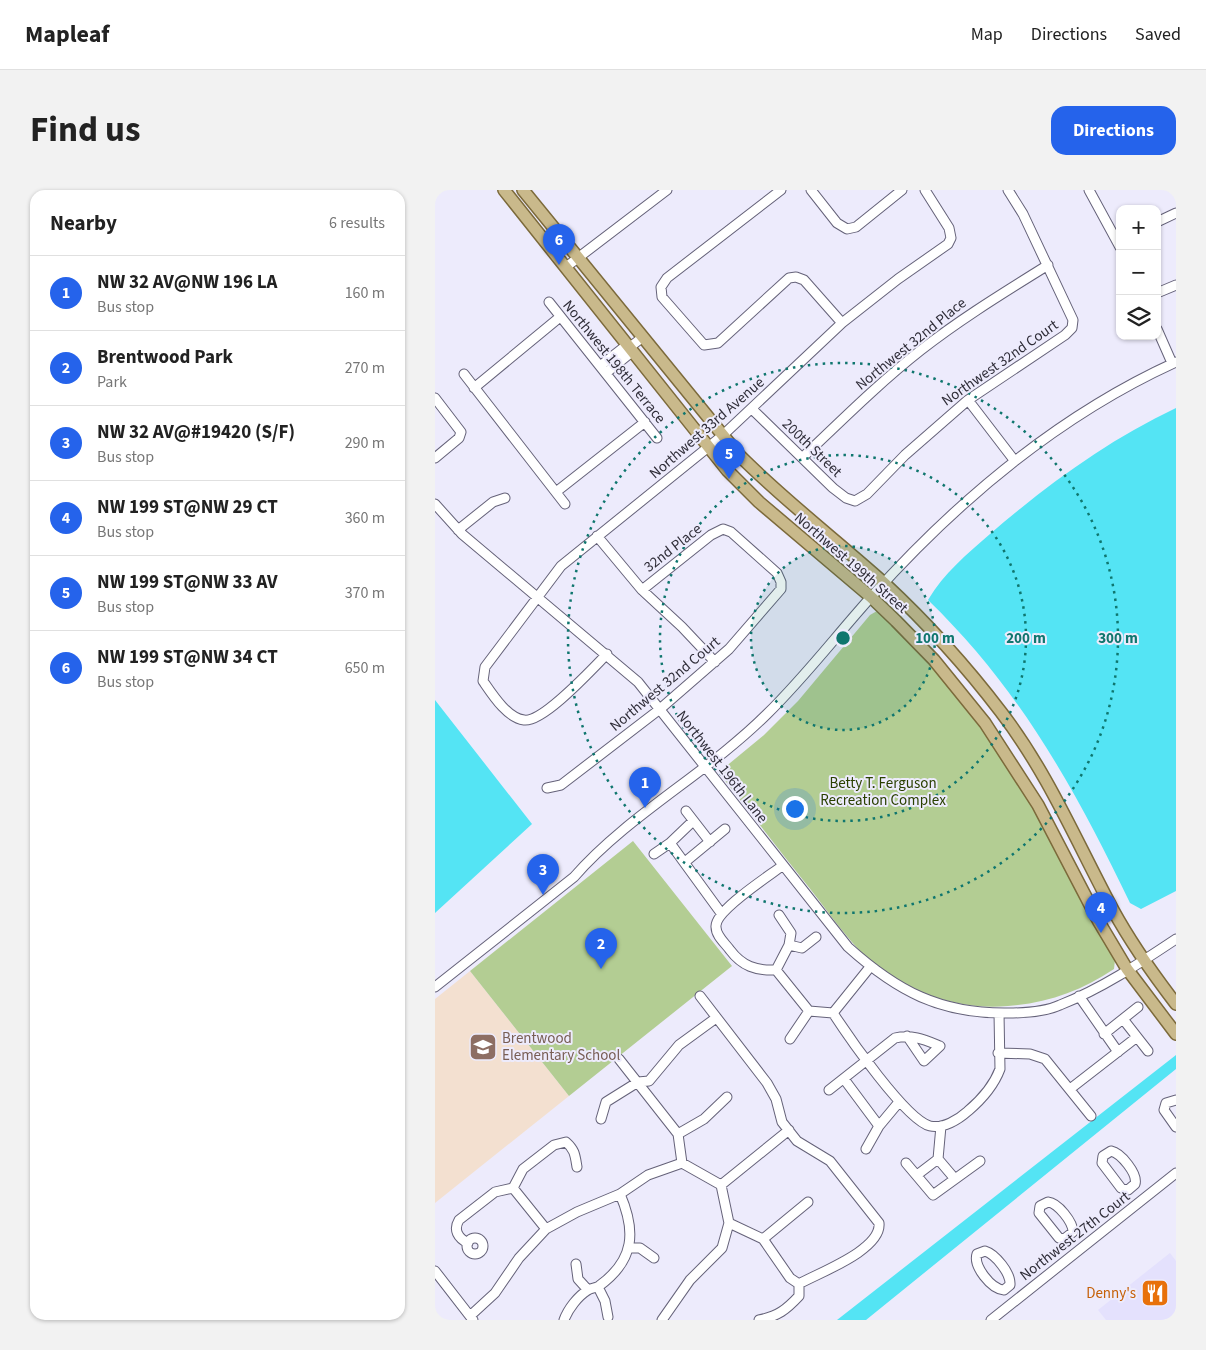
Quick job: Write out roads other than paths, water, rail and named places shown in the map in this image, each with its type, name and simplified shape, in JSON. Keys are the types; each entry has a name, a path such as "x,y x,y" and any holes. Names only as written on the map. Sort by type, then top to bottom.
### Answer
{"main road":[{"name":"Northwest 199th Street","path":"504,190 709,448 759,502 871,597 935,660 985,723 1038,805 1099,922 1127,969 1176,1034"},
{"name":"Northwest 199th Street","path":"523,190 722,436 774,490 884,583 950,649 1002,713 1055,796 1113,910 1143,959 1176,1004"}],"street":[{"path":"566,267 667,190"},
{"path":"781,190 667,278 661,287 662,297 699,342 708,346 718,343 789,278 796,277 804,280 842,323"},
{"path":"811,190 837,223 847,229 856,227 902,190"},
{"name":"Northwest 33rd Avenue","path":"607,654 573,688 536,718 523,720 504,707 483,681 485,667 561,566 709,448 753,410 842,323 898,279 948,244 951,238 949,228 925,190"},
{"path":"1008,190 1023,214 1048,265"},
{"path":"1089,190 1116,237"},
{"path":"1161,220 1176,213"},
{"name":"Northwest 32nd Court","path":"855,501 867,494 911,450 969,400 1065,335 1072,328 1073,320 1048,265"},
{"name":"Northwest 32nd Place","path":"802,458 874,389 920,351 986,303 1048,265"},
{"path":"1161,291 1176,284"},
{"name":"Northwest 198th Terrace","path":"549,302 657,438"},
{"path":"474,388 560,317"},
{"path":"603,369 623,348 630,347 643,337"},
{"path":"435,987 574,877 590,858 704,768 767,714 884,583 960,506 1014,460 1046,435 1085,410 1174,363 1161,338"},
{"path":"464,374 565,504"},
{"path":"435,398 461,432 459,438 435,458"},
{"path":"969,400 1014,460"},
{"name":"200th Street","path":"753,410 833,488 846,498 855,501"},
{"path":"556,492 645,422"},
{"path":"458,530 493,502 505,498"},
{"name":"Northwest 196th Lane","path":"435,504 458,530 576,632 607,654 638,682 847,947 899,988 940,1006 976,1013 1023,1013 1059,1006 1175,941"},
{"name":"Northwest 32nd Court","path":"547,788 561,785 661,709 729,649 781,589 781,582 777,573 731,532 723,529"},
{"name":"32nd Place","path":"642,590 711,535 723,529"},
{"path":"597,536 642,590 682,627 715,662"},
{"path":"686,811 710,842"},
{"path":"654,854 670,843 693,820"},
{"path":"685,862 725,829"},
{"path":"670,843 721,913"},
{"path":"776,970 763,970 745,966 718,935 715,927 721,913 782,866"},
{"path":"776,970 789,945 791,933 779,915"},
{"path":"789,945 802,948 816,937"},
{"path":"833,1013 870,967"},
{"path":"776,970 809,1011 833,1013 899,1102 917,1120 929,1126 941,1126 959,1119 977,1103 997,1077 1000,1069 998,1053 999,1013"},
{"path":"700,996 767,1083 776,1099 782,1122 797,1142 830,1161 879,1223 877,1236 861,1251 837,1266 799,1284"},
{"path":"1079,996 1118,1052"},
{"path":"1104,1034 1138,1007"},
{"path":"790,1039 809,1011"},
{"path":"601,1119 606,1102 638,1082 649,1081 679,1045 716,1018"},
{"path":"1123,1019 1147,1051"},
{"path":"829,1090 895,1038 907,1036"},
{"path":"1070,1089 1137,1037"},
{"path":"998,1053 1030,1054 1045,1059 1091,1116"},
{"path":"619,1059 678,1134 682,1163"},
{"path":"844,1079 879,1126"},
{"path":"678,1134 704,1119 727,1097"},
{"path":"1176,1100 1166,1103 1164,1110 1176,1128"},
{"path":"866,1149 879,1126 899,1102"},
{"path":"941,1126 938,1159 955,1178"},
{"path":"721,1185 789,1130"},
{"path":"468,1243 461,1240 457,1233 456,1226 459,1220 495,1192 513,1188 523,1169 554,1145 566,1142 572,1147 575,1152 577,1167"},
{"path":"1111,1151 1117,1153 1134,1174 1136,1182 1132,1187 1128,1190 1121,1188 1103,1167 1102,1159 1105,1153 1111,1151"},
{"path":"917,1175 938,1159"},
{"path":"906,1163 933,1195 980,1161"},
{"path":"661,1320 690,1280 722,1248 729,1223 721,1185 682,1163"},
{"path":"435,1271 472,1318 495,1293 519,1258 545,1229 577,1212 620,1194 649,1176 682,1163"},
{"name":"Northwest 27th Court","path":"991,1320 1176,1173"},
{"path":"1132,1187 1143,1200"},
{"path":"513,1188 545,1229"},
{"path":"564,1320 568,1310 588,1290 598,1287 620,1267 630,1248 631,1230 629,1213 620,1194"},
{"path":"763,1239 807,1202"},
{"path":"729,1223 763,1239 790,1278 799,1284"},
{"path":"1069,1237 1079,1250"},
{"path":"630,1248 640,1248 654,1258"},
{"path":"985,1251 992,1255 1010,1278 1010,1284 1007,1288 998,1289 980,1268 976,1260 978,1252 985,1251"},
{"path":"576,1264 579,1279 588,1290"},
{"path":"759,1320 777,1316 792,1303 799,1296 799,1284"},
{"path":"598,1287 605,1301 608,1317"},
{"path":"1007,1288 1016,1300"}],"water":[{"path":"1176,408 1176,891 1141,909 1130,903 1066,780 1018,705 961,634 928,600 956,564 1034,498 1102,449"},
{"path":"435,700 532,824 435,913"},
{"path":"1176,1055 1176,1069 866,1320 837,1320"}],"place":[{"name":"NW 199 ST@NW 34 CT","path":"559,265"},
{"name":"NW 199 ST@NW 33 AV","path":"729,479"},
{"name":"NW 32 AV@NW 196 LA","path":"645,808"},
{"name":"NW 32 AV@#19420 (S/F)","path":"543,895"},
{"name":"NW 199 ST@NW 29 CT","path":"1101,933"},
{"name":"Brentwood Park","path":"601,969"},
{"name":"Brentwood Elementary School","path":"483,1047"},
{"name":"Denny's","path":"1155,1293"}],"park label":[{"name":"Betty T. Ferguson Recreation Complex","path":"883,792"}]}
